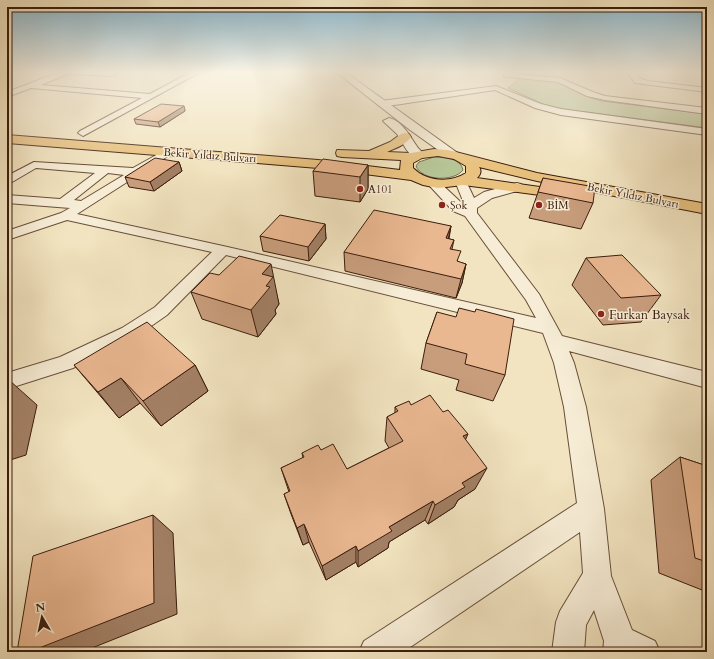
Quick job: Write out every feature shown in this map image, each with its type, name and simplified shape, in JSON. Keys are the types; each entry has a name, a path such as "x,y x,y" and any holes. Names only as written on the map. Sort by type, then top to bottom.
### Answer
{"main road":[{"path":"7,128 104,134"},
{"path":"364,154 389,147 405,137"},
{"name":"Bekir Yıldız Bulvarı","path":"7,139 318,164 412,176 433,183 462,181 517,187 707,222"},
{"name":"Bekir Yıldız Bulvarı","path":"243,146 316,152"},
{"path":"329,152 415,156"},
{"name":"Bekir Yıldız Bulvarı","path":"415,156 438,152 538,177 707,208"},
{"path":"412,176 405,166 408,159 415,156"},
{"path":"459,157 473,165 474,172 469,178 462,181"}],"street":[{"path":"83,133 138,103"},
{"path":"365,103 385,118 405,137 415,156"},
{"path":"381,104 389,103"},
{"path":"530,103 557,111 707,132"},
{"path":"642,103 707,111"},
{"path":"381,104 414,128 459,157"},
{"path":"7,236 65,209 83,205 167,152"},
{"path":"7,181 34,165 136,172"},
{"path":"65,209 105,170"},
{"path":"462,181 471,209 533,298 553,334 564,362 575,408 591,509 597,576 628,648"},
{"path":"433,183 458,208 471,209 488,195 517,187"},
{"path":"7,199 65,209 553,334 707,380"},
{"path":"7,381 66,363 128,333 161,311 223,250"},
{"path":"375,652 591,509"},
{"path":"568,652 571,622 597,576"}],"green space":[{"path":"540,103 616,103 707,114 707,128 586,112 585,114 547,106"},
{"path":"434,157 451,159 459,163 463,170 453,177 446,178 431,177 419,171 416,166 419,162"}],"building":[{"path":"161,104 184,106 158,122 134,119"},
{"path":"155,158 179,162 150,182 125,177"},
{"path":"323,159 368,165 360,177 313,171"},
{"path":"543,178 595,187 593,203 538,192"},
{"path":"374,210 451,226 446,238 454,240 450,249 461,251 457,261 466,264 461,279 344,252"},
{"path":"280,215 325,224 308,247 260,236"},
{"path":"622,255 661,295 621,298 586,258"},
{"path":"239,256 271,264 262,274 273,277 266,286 270,287 251,310 191,292 210,273 219,275"},
{"path":"459,308 475,312 476,309 514,319 505,375 465,364 467,354 426,343 437,312 456,317"},
{"path":"147,322 195,365 143,401 121,378 98,392 74,365"},
{"path":"430,395 443,412 448,410 468,434 463,436 487,468 462,483 465,487 435,505 433,501 389,527 392,531 358,551 356,546 322,566 304,524 297,528 284,494 290,491 281,468 304,457 302,453 318,445 321,450 333,444 347,469 403,441 387,417 398,411 395,407 409,401 411,405"},
{"path":"680,457 707,466 707,562 695,558"},
{"path":"153,515 154,603 29,652 17,652 33,556"}],"place":[{"name":"A101","path":"360,189"},
{"name":"Şok","path":"442,205"},
{"name":"BİM","path":"539,205"},
{"name":"Furkan Baysak","path":"601,314"}]}
